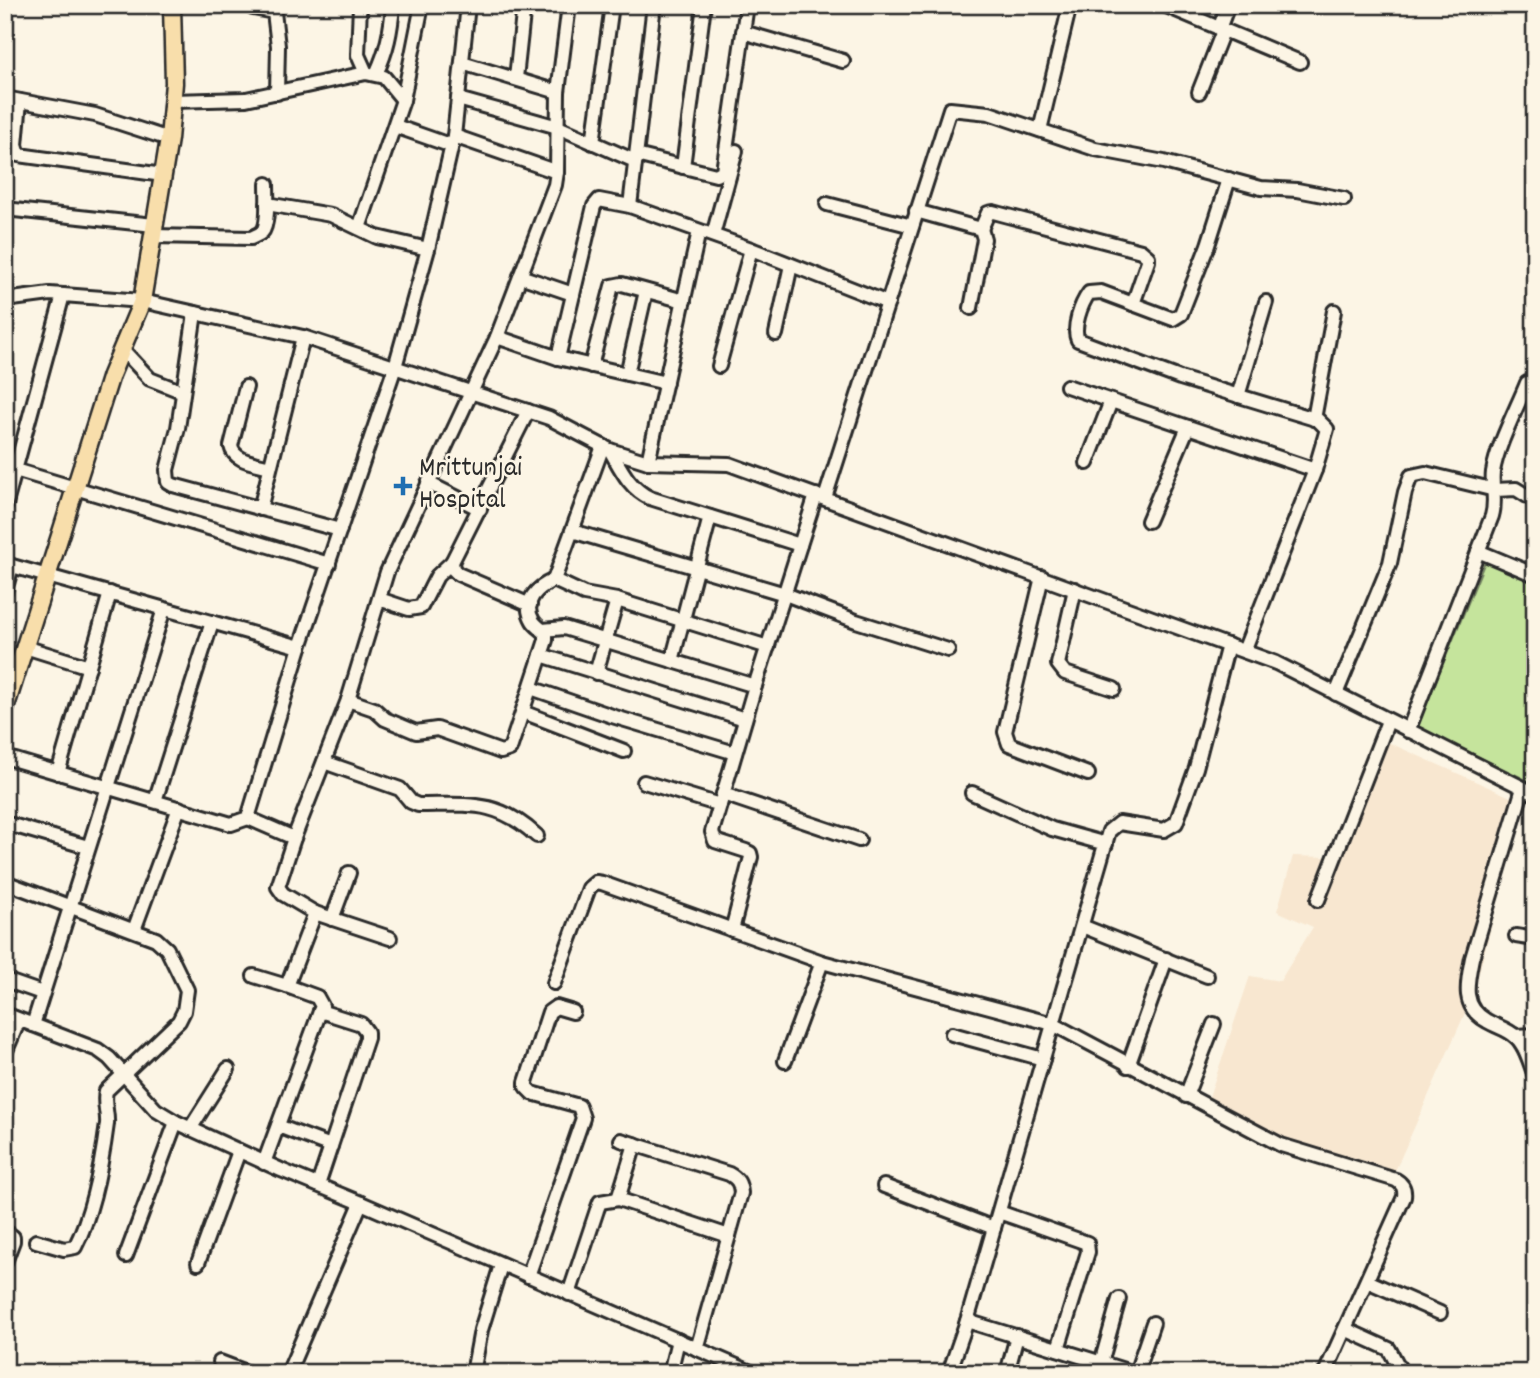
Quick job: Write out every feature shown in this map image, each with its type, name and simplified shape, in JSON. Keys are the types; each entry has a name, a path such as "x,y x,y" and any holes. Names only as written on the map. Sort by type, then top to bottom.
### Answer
{"main road":[{"path":"6,702 49,576 111,375 142,301 169,139 174,83 172,5"}],"street":[{"path":"249,5 274,12 278,46 277,93"},
{"path":"360,5 358,55 371,74"},
{"path":"371,74 385,56 391,36 393,5"},
{"path":"359,228 403,100 422,5"},
{"path":"248,818 300,647 395,367 428,249 453,141 468,5"},
{"path":"516,78 524,5"},
{"path":"390,938 315,913 284,894 278,887 294,838 348,700 387,572 497,337 550,199 557,172 558,92 569,5"},
{"path":"593,143 612,5"},
{"path":"630,206 653,5"},
{"path":"683,167 704,5"},
{"path":"725,175 724,166 747,5"},
{"path":"1040,130 1070,5"},
{"path":"1164,5 1191,11 1221,30 1300,62"},
{"path":"1199,92 1228,5"},
{"path":"743,32 843,61"},
{"path":"462,63 558,92"},
{"path":"172,101 246,99 371,74 384,78 403,100"},
{"path":"5,98 94,115 169,139"},
{"path":"458,99 558,127 635,158 725,175"},
{"path":"20,101 16,145 19,155 163,175"},
{"path":"732,930 751,857 750,853 715,841 712,837 745,719 800,545 820,497 888,303 950,109 989,113 1095,149 1164,162 1268,190 1297,190 1344,199"},
{"path":"395,127 557,172"},
{"path":"713,235 725,175 736,151"},
{"path":"1229,179 1208,245 1181,314 1173,319 1168,318 1101,292 1089,293 1075,329 1078,340 1180,378 1314,419 1324,424 1327,429 1315,470 1244,651"},
{"path":"5,209 154,230 251,238 263,231 268,184"},
{"path":"558,358 596,202 602,200 630,206 713,235 888,303"},
{"path":"267,204 331,215 377,237 428,249"},
{"path":"827,204 912,226"},
{"path":"916,211 981,229"},
{"path":"971,308 984,239 981,229 985,217 993,212 1141,251 1148,257 1148,261 1133,304"},
{"path":"648,462 699,231"},
{"path":"719,366 751,249"},
{"path":"776,334 791,265"},
{"path":"520,276 573,294"},
{"path":"591,366 612,286 622,284 684,302"},
{"path":"627,374 646,291"},
{"path":"5,300 50,294 142,301 303,337 549,418 606,448 648,462 729,464 1276,663 1529,791 1467,983 1467,995 1476,1013 1515,1036 1521,1043 1535,1076"},
{"path":"5,507 10,468 63,295"},
{"path":"1238,396 1266,302"},
{"path":"1314,419 1334,311"},
{"path":"195,313 178,428 167,470 168,482 340,530"},
{"path":"260,509 303,337"},
{"path":"497,337 558,358 666,383"},
{"path":"122,349 150,379 183,392"},
{"path":"1408,731 1492,516 1495,464 1527,383"},
{"path":"1067,386 1315,470"},
{"path":"246,387 231,446 232,453 237,458 270,467"},
{"path":"1087,463 1111,401"},
{"path":"379,599 410,609 421,607 437,576 452,562 528,411"},
{"path":"1149,521 1188,427"},
{"path":"606,448 638,493 800,545"},
{"path":"348,700 374,709 385,719 416,732 436,729 501,752 510,749 546,640 546,634 534,623 530,605 535,590 554,580 606,448"},
{"path":"10,468 329,564"},
{"path":"1336,694 1390,563 1411,476 1424,473 1495,490 1516,489 1535,500"},
{"path":"428,483 480,509"},
{"path":"672,661 710,517"},
{"path":"572,531 785,594 856,621 948,650"},
{"path":"1478,551 1535,575"},
{"path":"452,562 453,569 458,574 530,605"},
{"path":"5,591 9,565 300,647"},
{"path":"1042,578 1005,732 1006,739 1009,744 1088,774"},
{"path":"554,580 572,590 617,600 768,648"},
{"path":"1075,589 1058,664 1065,673 1114,689"},
{"path":"58,773 110,593"},
{"path":"596,673 617,600"},
{"path":"33,1026 164,609"},
{"path":"155,801 212,622"},
{"path":"543,630 564,628 755,686"},
{"path":"949,1373 967,1321 1110,831 1119,823 1164,830 1176,823 1196,768 1228,645"},
{"path":"25,647 89,667"},
{"path":"541,655 745,719"},
{"path":"531,688 735,753"},
{"path":"523,712 624,751"},
{"path":"1318,900 1388,721"},
{"path":"5,757 231,824 248,818 294,838"},
{"path":"324,762 400,789 411,802 418,805 478,805 494,809 521,821 537,836"},
{"path":"644,782 722,800 859,840"},
{"path":"972,793 1052,830 1106,844"},
{"path":"134,930 179,808"},
{"path":"5,824 88,847"},
{"path":"332,919 349,873"},
{"path":"5,882 164,943 187,990 187,1001 179,1021 106,1091 107,1121 98,1171 75,1247 64,1249 36,1241"},
{"path":"554,983 589,888 596,882 821,962 1053,1024 1281,1145 1401,1183 1405,1191 1404,1197 1325,1373"},
{"path":"287,986 315,913"},
{"path":"1082,926 1207,976"},
{"path":"1516,936 1535,939"},
{"path":"1128,1066 1166,959"},
{"path":"785,1061 821,962"},
{"path":"254,976 317,997 322,1006 264,1163"},
{"path":"5,980 42,993"},
{"path":"528,1276 583,1118 579,1107 532,1093 526,1087 526,1082 549,1012 556,1007 573,1012"},
{"path":"318,1185 368,1032 361,1024 320,1011"},
{"path":"5,1014 98,1050 156,1110 190,1129 753,1373"},
{"path":"5,1053 19,1020"},
{"path":"1186,1096 1214,1024"},
{"path":"952,1034 1043,1059"},
{"path":"1515,1036 1535,1035"},
{"path":"190,1129 228,1069"},
{"path":"126,1256 176,1122"},
{"path":"278,1126 331,1146"},
{"path":"621,1140 737,1178 741,1193 697,1349"},
{"path":"618,1199 635,1144"},
{"path":"198,1263 239,1152"},
{"path":"884,1186 994,1228"},
{"path":"569,1294 600,1202 618,1199 729,1236"},
{"path":"288,1373 361,1203"},
{"path":"999,1212 1087,1243 1088,1252 1058,1349"},
{"path":"5,1231 13,1237 13,1241 5,1262"},
{"path":"473,1373 484,1317 501,1265"},
{"path":"1367,1281 1440,1313"},
{"path":"1101,1363 1119,1299"},
{"path":"967,1321 1135,1373 1153,1323"},
{"path":"1345,1329 1389,1349 1402,1373"},
{"path":"1007,1373 1017,1336"},
{"path":"670,1373 678,1340"},
{"path":"714,1373 718,1357"},
{"path":"220,1362 249,1373"}],"shaded area":[{"path":"1374,736 1524,803 1473,995 1395,1171 1296,1146 1208,1100 1250,976 1280,981 1313,927 1277,911 1293,856 1327,857"}],"green space":[{"path":"1486,559 1535,580 1535,784 1417,727"}],"place":[{"name":"Mrittunjai Hospital","path":"403,486"}]}
